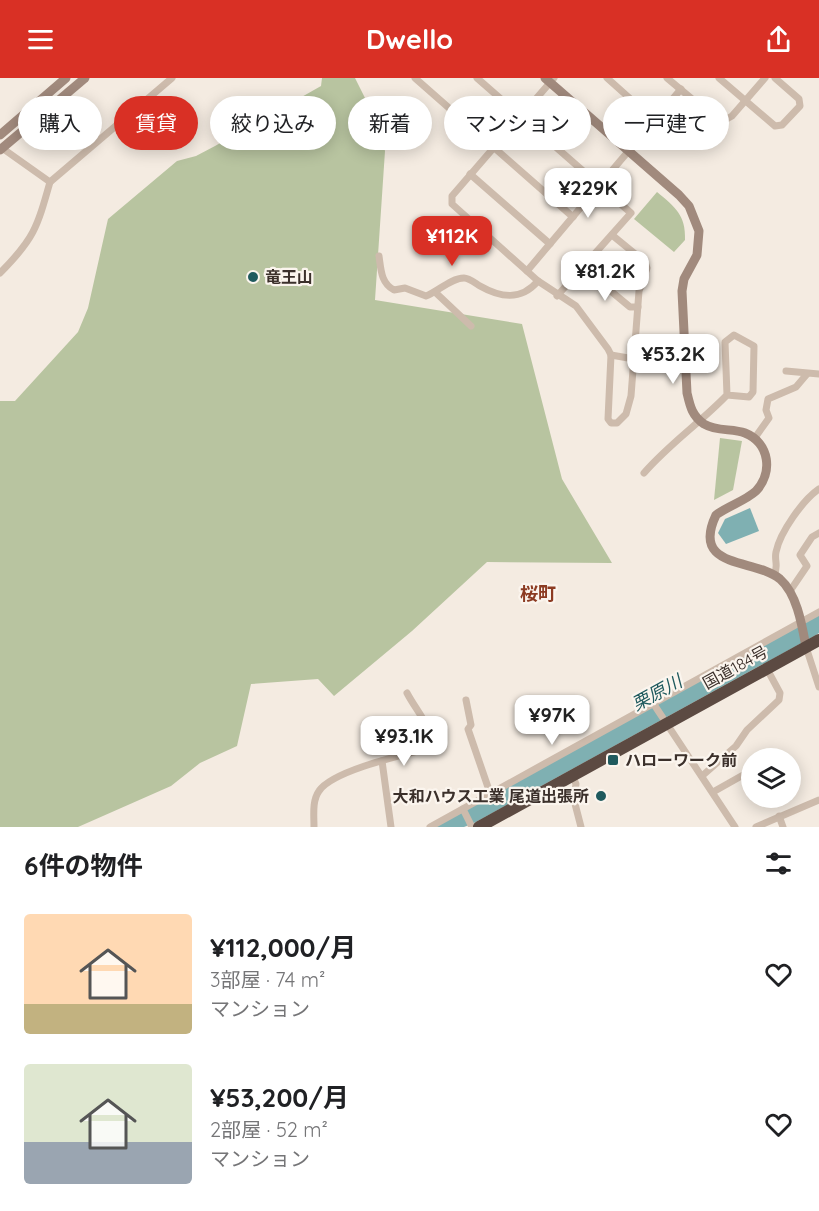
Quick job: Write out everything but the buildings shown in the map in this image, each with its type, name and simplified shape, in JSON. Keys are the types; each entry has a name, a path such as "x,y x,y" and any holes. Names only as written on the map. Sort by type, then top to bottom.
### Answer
{"highway":[{"name":"国道184号","path":"474,826 572,775 664,722 767,669 806,644 819,640"}],"street":[{"path":"0,135 66,78"},
{"path":"50,182 1,149 85,78"},
{"path":"0,273 23,250 36,229 50,182 172,78"},
{"path":"415,78 444,103"},
{"path":"477,78 497,96"},
{"path":"607,78 627,96"},
{"path":"667,78 716,119 723,121 732,116 765,78"},
{"path":"719,78 775,126 782,125 800,106 799,99 775,78"},
{"path":"537,96 549,80 603,128"},
{"path":"675,96 681,89"},
{"path":"492,150 452,196 452,204 538,281 576,306 611,355 608,418 611,423 621,418 630,406 639,291 647,268 645,262 612,235"},
{"path":"498,150 573,217"},
{"path":"558,296 632,213 559,150"},
{"path":"527,271 600,186 627,150 689,206 698,225 699,245 682,291 687,393 690,408 701,422 718,429 745,433 754,439 767,458 767,473 753,493 716,515 710,537 713,547 721,557 738,564 763,568 774,575 790,591 819,687"},
{"path":"470,174 550,244"},
{"path":"379,256 381,276 387,286 394,290 405,288 426,296 457,279 466,278 502,296 520,295 530,291 538,281"},
{"path":"583,268 630,307 638,307"},
{"path":"435,292 471,326"},
{"path":"644,473 662,452 701,422 727,395 725,342 734,335 754,346 753,392 749,397 727,395"},
{"path":"611,355 634,359"},
{"path":"786,371 819,374"},
{"path":"754,439 769,418 766,410 768,399 796,387 807,374"},
{"path":"774,575 777,569 776,552 793,517 810,495 819,489"},
{"path":"790,591 807,566 800,555 812,537 819,532"},
{"path":"430,827 800,625 819,612"},
{"path":"702,776 736,746 747,730 779,700 780,693 767,669"},
{"path":"314,827 315,799 320,789 346,772 426,749 431,744 430,731 424,718 417,713 407,693"},
{"path":"466,700 471,725 468,729 490,793"},
{"path":"654,705 735,827"},
{"path":"382,761 391,827"},
{"path":"572,775 576,784 574,800 581,827"},
{"path":"713,792 741,776"},
{"path":"756,827 819,800"},
{"path":"463,810 474,826"},
{"path":"779,816 783,827"}],"green space":[{"path":"322,78 355,78 364,96 348,96 348,150 385,151 375,300 522,324 562,479 612,563 487,562 412,631 334,696 318,679 251,684 237,746 200,763 171,786 78,827 0,827 0,401 15,401 78,332 88,308 108,219 177,161 196,156 210,149 336,150 336,96 303,96 321,86"},
{"path":"657,192 674,207 684,224 685,240 674,252 634,219"},
{"path":"720,438 742,441 733,490 714,500"}],"water":[{"path":"750,508 759,531 726,544 718,533 725,519"},
{"path":"819,615 819,633 816,635 474,823 464,827 435,827"}],"place":[{"name":"竜王山","path":"253,277"},
{"name":"ハローワーク前","path":"613,760"},
{"name":"大和ハウス工業 尾道出張所","path":"601,796"}],"district":[{"name":"桜町","path":"538,594"}],"water label":[{"name":"栗原川","path":"657,693"}]}
